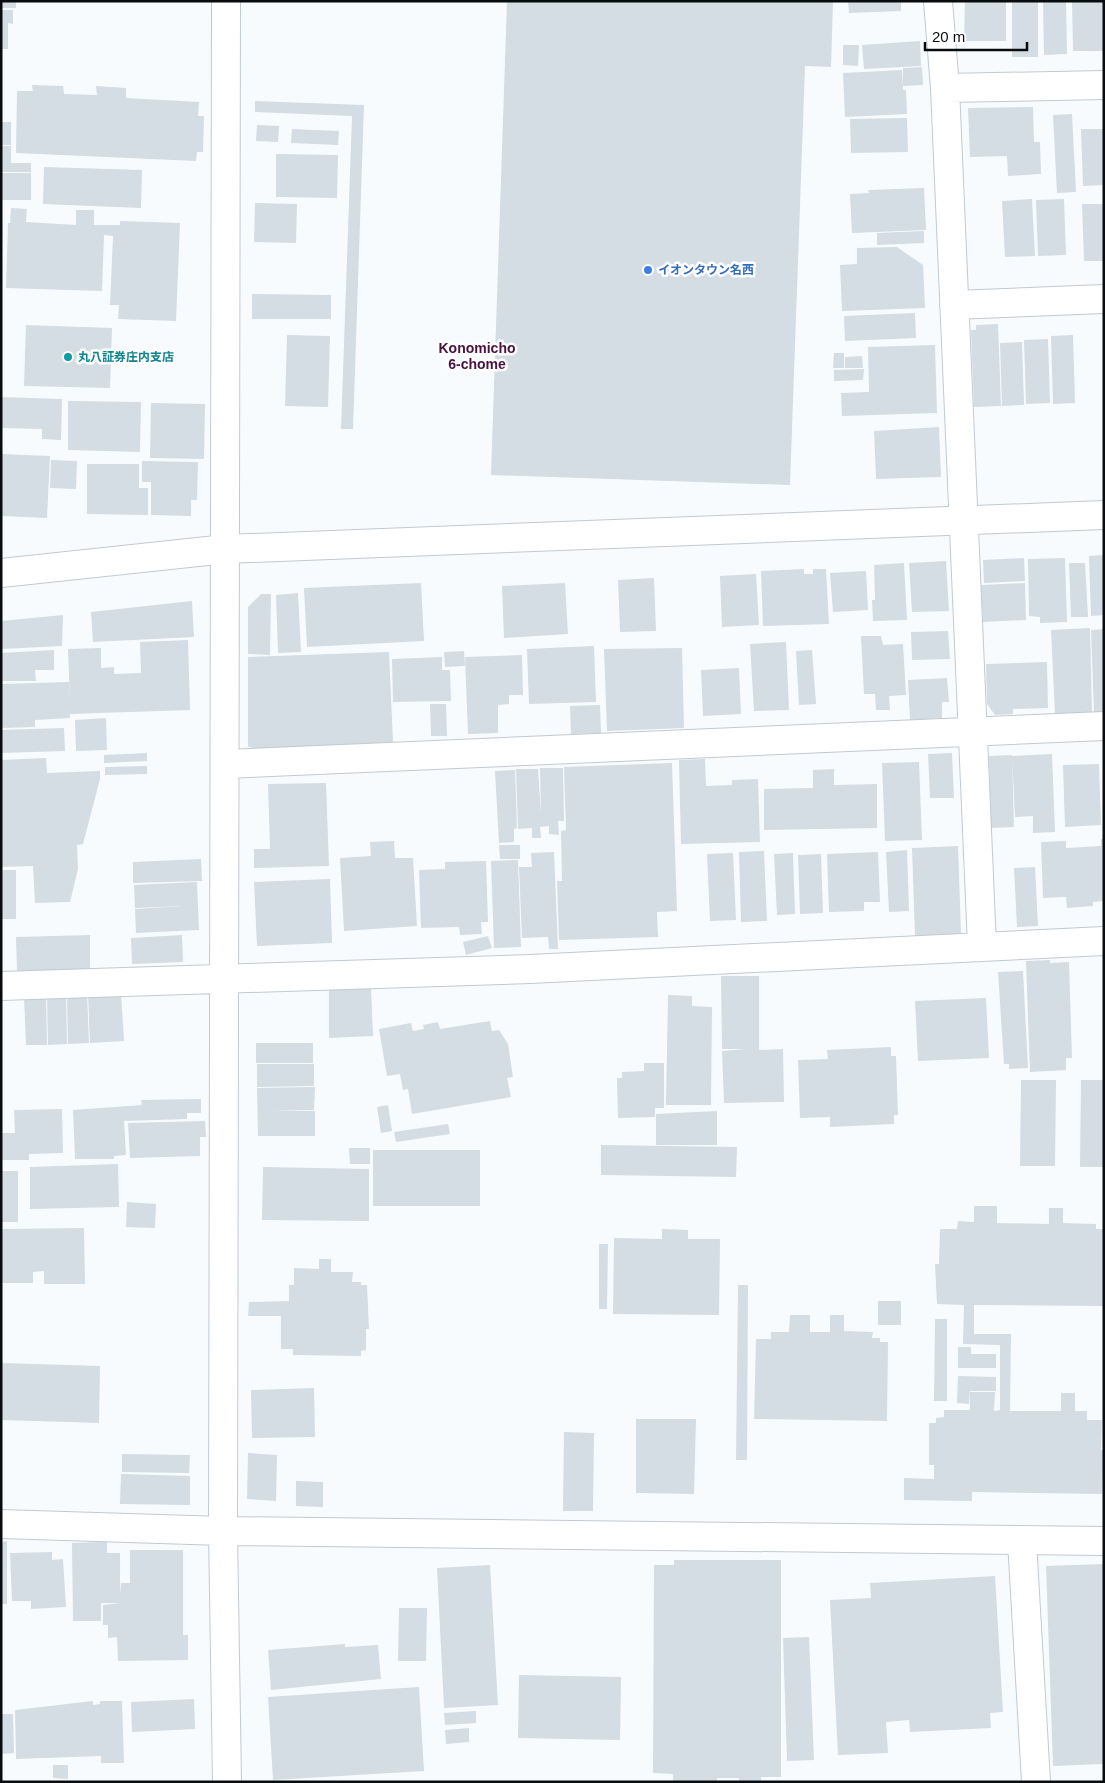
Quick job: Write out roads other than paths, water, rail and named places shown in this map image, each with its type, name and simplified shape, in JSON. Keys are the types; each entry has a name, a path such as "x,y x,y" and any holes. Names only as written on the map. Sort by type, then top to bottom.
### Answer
{"street":[{"path":"226,1 223,1531 227,1782"},
{"path":"938,1 945,88 982,946"},
{"path":"945,88 1104,85"},
{"path":"954,305 1104,299"},
{"path":"1,573 226,549 1104,514"},
{"path":"225,764 1104,726"},
{"path":"1,986 530,969 1104,940"},
{"path":"1,1524 223,1531 1104,1541"},
{"path":"1022,1541 1036,1782"}],"place":[{"name":"イオンタウン名西","path":"648,270"},
{"name":"丸八証券庄内支店","path":"68,357"}],"district":[{"name":"Konomicho 6-chome","path":"477,356"}]}
